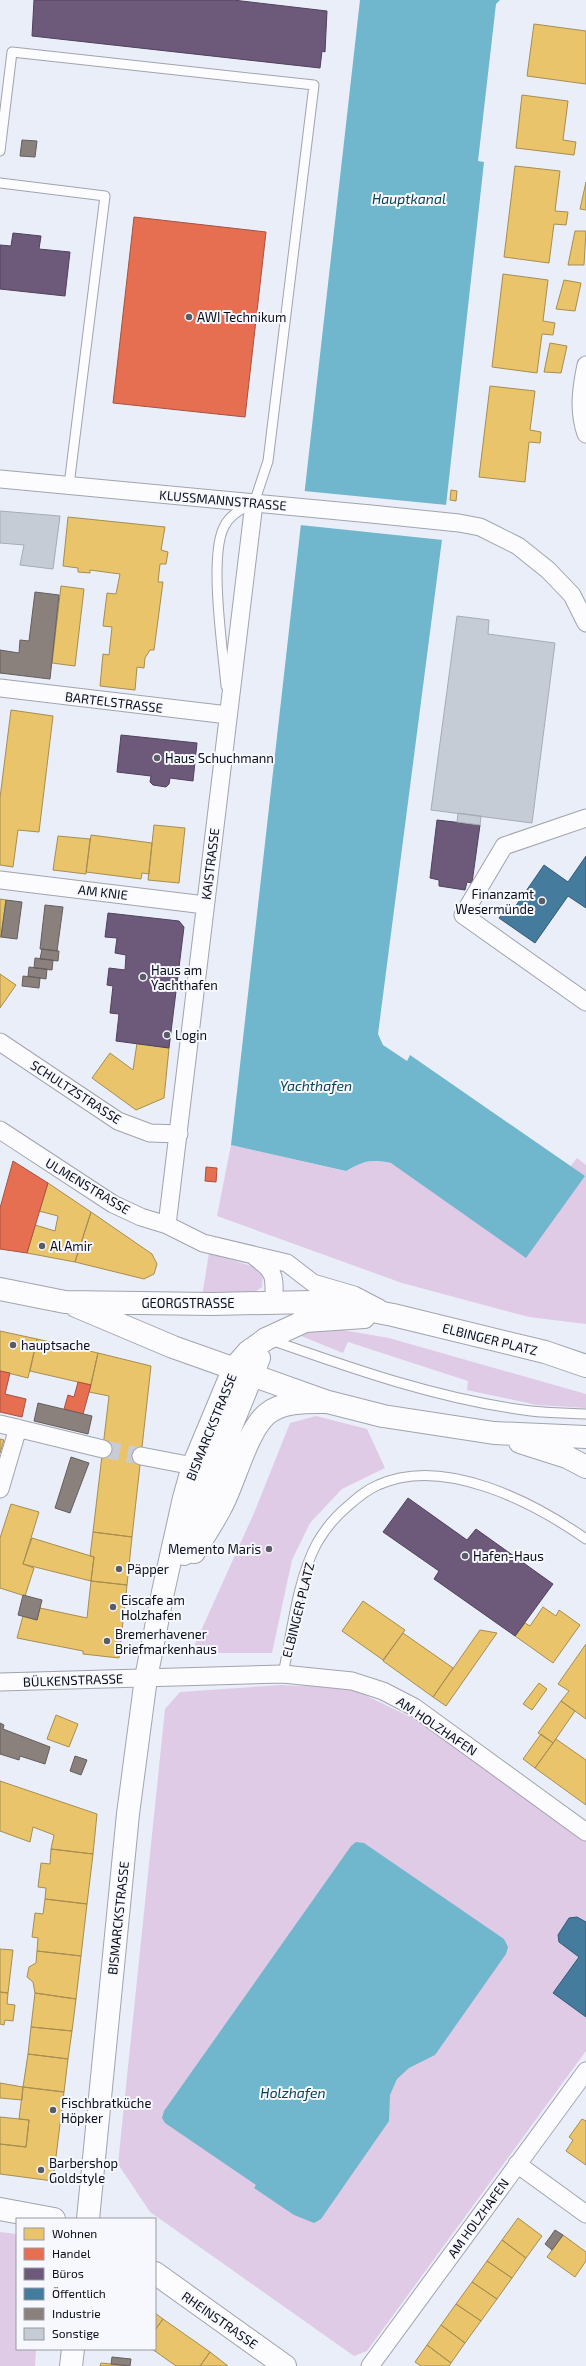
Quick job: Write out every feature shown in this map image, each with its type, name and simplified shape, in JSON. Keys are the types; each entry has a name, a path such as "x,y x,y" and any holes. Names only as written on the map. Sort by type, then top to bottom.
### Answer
{"street":[{"path":"586,365 582,386 580,412 586,434"},
{"name":"KLUSSMANNSTRASSE","path":"0,479 445,521 480,527 518,546 548,570 572,595 585,618"},
{"name":"KAISTRASSE","path":"167,1225 254,502"},
{"name":"BARTELSTRASSE","path":"0,688 228,715"},
{"path":"586,818 504,846 463,915 586,1002"},
{"name":"AM KNIE","path":"0,880 205,905"},
{"name":"SCHULTZSTRASSE","path":"0,1042 118,1121 150,1133 179,1134"},
{"name":"ULMENSTRASSE","path":"0,1130 113,1204 141,1217 167,1225 203,1243"},
{"name":"ELBINGER PLATZ","path":"203,1243 287,1263 313,1284 354,1295 393,1315"},
{"name":"ELBINGER PLATZ","path":"253,1256 270,1268 274,1277 274,1302 311,1302 342,1305 393,1315 545,1352 586,1366"},
{"name":"GEORGSTRASSE","path":"0,1289 65,1302 184,1304 274,1302"},
{"name":"GEORGSTRASSE","path":"65,1302 173,1347 243,1372"},
{"path":"266,1338 274,1302"},
{"name":"ELBINGER PLATZ","path":"266,1338 305,1321 393,1315"},
{"name":"BISMARCKSTRASSE","path":"158,1618 174,1581 218,1458 248,1352 266,1338"},
{"path":"545,1352 586,1354"},
{"path":"243,1372 328,1402 383,1416 494,1433 586,1437"},
{"name":"BISMARCKSTRASSE","path":"88,2218 128,1814 146,1678 184,1498 193,1466 243,1372"},
{"name":"BISMARCKSTRASSE","path":"174,1581 221,1507 250,1442 267,1414 281,1407 298,1402 328,1402"},
{"path":"0,1424 103,1449"},
{"path":"0,1489 18,1428"},
{"path":"494,1433 567,1457 586,1467"},
{"path":"141,1456 193,1466"},
{"name":"AM HOLZHAFEN","path":"146,1678 283,1674 352,1681 383,1691 414,1707 586,1832"},
{"name":"BÜLKENSTRASSE","path":"0,1682 146,1678"},
{"name":"AM HOLZHAFEN","path":"370,2366 586,2071"},
{"path":"517,2164 586,2214"},
{"path":"0,2209 49,2218"},
{"name":"RHEINSTRASSE","path":"156,2274 285,2366"},
{"path":"71,2366 73,2350"}],"lane":[{"path":"0,151 12,52 314,85 268,461 254,502 239,510 225,524 217,550 228,715"},
{"path":"0,183 105,196 70,485"},
{"path":"266,1338 385,1378 445,1395 532,1411 586,1414"},
{"name":"ELBINGER PLATZ","path":"283,1674 305,1573 317,1542 336,1517 362,1494 378,1485 418,1477 441,1477 465,1481 508,1495 560,1522 586,1539"}],"shaded area":[{"path":"231,1145 345,1171 362,1163 378,1161 584,1176 570,1167 577,1158 586,1165 586,1324 529,1317 402,1283 217,1216"},
{"path":"209,1253 255,1267 263,1274 262,1287 252,1294 202,1297"},
{"path":"319,1329 343,1330 389,1338 586,1394 586,1408 537,1405 467,1390 468,1381 348,1342 343,1353 301,1336 304,1331"},
{"path":"316,1416 367,1429 385,1468 342,1489 310,1523 292,1560 272,1653 191,1653 254,1513 290,1423"},
{"path":"281,1685 350,1688 417,1720 586,1840 586,2051 367,2351 354,2356 150,2212 118,2164 165,1709 180,1692"},
{"path":"0,2232 16,2234 16,2350 36,2350 35,2366 0,2366"}],"water":[{"name":"Yachthafen","path":"360,0 500,0 496,4 478,161 484,162 444,524 378,1034 383,1045 407,1061 410,1055 585,1176 526,1258 391,1163 372,1161 358,1165 346,1171 231,1145"},
{"name":"Holzhafen","path":"356,1842 364,1843 504,1939 508,1947 506,1954 435,2055 409,2068 397,2079 390,2095 389,2121 321,2219 314,2223 294,2215 254,2188 256,2185 165,2123 162,2118 164,2111 351,1846"}],"pier":[{"path":"304,491 447,505 443,540 300,525"}],"building: Wohnen":[{"path":"534,24 586,31 586,84 527,76"},
{"path":"522,95 568,101 563,140 576,142 574,155 516,148"},
{"path":"515,166 560,171 555,211 568,212 566,225 554,224 549,263 504,257"},
{"path":"586,182 586,210 580,209"},
{"path":"575,231 586,231 584,265 568,265"},
{"path":"503,274 548,280 543,321 555,323 553,335 542,334 537,373 492,367"},
{"path":"564,280 581,283 575,311 556,309"},
{"path":"550,343 567,346 561,373 544,372"},
{"path":"490,386 535,391 530,430 541,432 540,443 529,442 525,482 479,477"},
{"path":"451,490 457,491 456,501 450,500"},
{"path":"68,517 165,527 161,550 168,552 166,564 160,564 158,582 163,582 154,650 150,650 145,658 144,668 137,667 135,690 100,686 103,654 109,655 112,627 103,626 107,593 116,594 120,574 90,570 90,573 78,572 78,568 63,566"},
{"path":"61,586 84,589 75,666 52,663"},
{"path":"11,710 53,716 39,832 18,830 13,867 0,865 0,798"},
{"path":"154,825 185,828 179,883 148,880"},
{"path":"91,835 152,843 149,874 142,873 141,879 86,872"},
{"path":"58,836 90,839 86,874 53,870"},
{"path":"0,899 6,900 1,937 0,937"},
{"path":"0,974 16,985 0,1008"},
{"path":"137,1043 169,1048 164,1098 136,1110 92,1078 110,1053 133,1070"},
{"path":"48,1183 91,1212 75,1262 27,1253 35,1225 55,1231 58,1216 39,1211"},
{"path":"91,1212 152,1254 157,1264 154,1274 144,1279 75,1262"},
{"path":"0,1331 37,1339 28,1378 0,1371"},
{"path":"37,1339 98,1353 91,1385 30,1371"},
{"path":"98,1353 151,1366 132,1537 93,1532 109,1396 89,1392"},
{"path":"0,1439 4,1440 0,1453"},
{"path":"11,1504 39,1512 23,1564 34,1568 25,1596 0,1588 0,1538"},
{"path":"93,1532 132,1537 127,1585 91,1581 94,1557 90,1556"},
{"path":"32,1538 94,1557 91,1581 23,1564"},
{"path":"91,1581 127,1585 119,1658 83,1654 83,1651 17,1638 23,1616 37,1620 40,1608 87,1618"},
{"path":"363,1601 405,1630 383,1660 342,1631"},
{"path":"543,1607 556,1616 559,1610 580,1625 553,1663 515,1636 525,1623 530,1626"},
{"path":"480,1630 497,1633 446,1706 433,1697"},
{"path":"403,1633 453,1668 433,1697 383,1661"},
{"path":"586,1644 586,1719 561,1701 569,1691 558,1684"},
{"path":"539,1683 547,1689 532,1710 523,1704"},
{"path":"561,1701 575,1711 553,1743 538,1733"},
{"path":"56,1715 78,1724 69,1747 47,1739"},
{"path":"541,1734 553,1743 535,1768 523,1759"},
{"path":"556,1739 586,1760 586,1805 535,1768"},
{"path":"0,1781 97,1814 93,1854 51,1849 54,1835 33,1827 30,1842 0,1831"},
{"path":"51,1849 93,1854 87,1904 45,1899 46,1888 38,1887 41,1863 50,1864"},
{"path":"45,1899 87,1904 81,1956 37,1951 38,1938 32,1937 35,1913 43,1914"},
{"path":"0,1949 13,1950 8,1993 0,1992"},
{"path":"37,1951 81,1956 76,1999 35,1993 33,1982 27,1977 29,1967 36,1963"},
{"path":"0,1992 8,1993 7,2004 15,2005 13,2021 5,2020 4,2025 0,2024"},
{"path":"35,1993 76,1999 72,2031 31,2027"},
{"path":"31,2027 72,2031 68,2059 28,2054"},
{"path":"28,2054 68,2059 64,2092 23,2087"},
{"path":"0,2083 23,2087 22,2100 0,2098"},
{"path":"23,2087 64,2092 53,2181 0,2174 0,2144 26,2147 29,2120 19,2119"},
{"path":"0,2117 29,2120 26,2147 0,2144"},
{"path":"582,2119 586,2121 586,2165 566,2151 573,2140 569,2137"},
{"path":"518,2218 542,2236 526,2258 502,2240"},
{"path":"563,2235 586,2252 586,2261 575,2277 547,2257"},
{"path":"502,2240 526,2258 512,2278 487,2261"},
{"path":"487,2261 512,2278 497,2299 472,2282"},
{"path":"472,2282 497,2299 481,2321 456,2304"},
{"path":"456,2304 481,2321 465,2343 441,2325"},
{"path":"156,2314 163,2319 156,2329"},
{"path":"163,2319 210,2352 200,2366 176,2366 153,2350 156,2350 156,2329"},
{"path":"441,2325 465,2343 451,2363 427,2345"},
{"path":"427,2345 451,2363 449,2366 421,2366 415,2362"},
{"path":"210,2352 228,2366 200,2366"},
{"path":"101,2363 111,2364 126,2366 100,2366"}],"building: Handel":[{"name":"AWI Technikum","path":"134,217 266,232 245,417 113,403"},
{"path":"13,1161 48,1183 27,1253 0,1249 0,1208"},
{"path":"206,1167 217,1168 216,1182 205,1181"},
{"path":"0,1371 10,1373 5,1394 26,1399 22,1417 0,1412"},
{"path":"78,1382 91,1385 83,1414 64,1409 68,1395 74,1397"}],"building: Büros":[{"path":"34,0 233,0 327,11 325,52 322,51 320,68 32,36"},
{"path":"13,233 41,236 39,249 70,252 65,296 0,289 0,245 11,246"},
{"name":"Haus Schuchmann","path":"121,735 197,743 193,781 170,778 169,784 166,787 153,785 150,782 151,776 117,772"},
{"path":"437,820 480,825 472,883 467,882 465,890 439,886 439,880 430,878"},
{"name":"Haus am Yachthafen","path":"108,913 179,921 184,927 169,1048 116,1041 119,1014 110,1013 113,986 107,985 109,968 125,970 126,955 115,953 117,938 105,937"},
{"name":"Hafen-Haus","path":"408,1498 467,1540 476,1529 553,1584 515,1636 434,1579 439,1571 383,1532"}],"building: Öffentlich":[{"name":"Finanzamt Wesermünde","path":"586,856 586,908 568,896 535,943 499,918 508,906 513,910 544,865 568,882"},
{"path":"577,1917 586,1922 586,2017 553,1993 579,1957 559,1942 558,1935 569,1918"}],"building: Industrie":[{"path":"22,140 37,141 35,157 20,156"},
{"path":"35,592 59,595 50,679 0,673 0,650 19,653 20,640 29,641"},
{"path":"6,900 22,902 17,939 1,937"},
{"path":"45,905 63,907 57,951 40,949"},
{"path":"42,949 59,951 58,961 40,959"},
{"path":"35,958 53,960 52,970 34,968"},
{"path":"29,967 47,969 46,979 28,976"},
{"path":"23,976 40,978 39,988 22,986"},
{"path":"38,1403 92,1416 88,1434 34,1421"},
{"path":"71,1457 89,1463 70,1513 55,1508"},
{"path":"23,1595 42,1600 37,1620 18,1615"},
{"path":"0,1723 4,1725 3,1729 50,1747 45,1764 20,1756 19,1760 0,1754"},
{"path":"75,1756 87,1760 81,1775 70,1771"},
{"path":"555,2230 563,2235 552,2250 545,2244"},
{"path":"112,2357 131,2359 130,2366 111,2364"}],"building: Sonstige":[{"path":"0,511 60,516 53,569 20,565 24,545 0,543"},
{"path":"457,616 489,620 488,634 555,643 532,823 431,810"},
{"path":"458,813 481,816 480,825 457,822"}],"tunnel":[{"path":"103,1449 141,1456"}],"place":[{"name":"AWI Technikum","path":"189,317"},
{"name":"Haus Schuchmann","path":"157,758"},
{"name":"Finanzamt Wesermünde","path":"542,901"},
{"name":"Haus am Yachthafen","path":"143,977"},
{"name":"Login","path":"167,1035"},
{"name":"Al Amir","path":"42,1246"},
{"name":"hauptsache","path":"13,1345"},
{"name":"Memento Maris","path":"269,1549"},
{"name":"Hafen-Haus","path":"465,1556"},
{"name":"Päpper","path":"119,1569"},
{"name":"Eiscafe am Holzhafen","path":"113,1607"},
{"name":"Bremerhavener Briefmarkenhaus","path":"107,1641"},
{"name":"Fischbratküche Höpker","path":"53,2110"},
{"name":"Barbershop Goldstyle","path":"41,2170"}],"water label":[{"name":"Hauptkanal","path":"409,198"}]}
